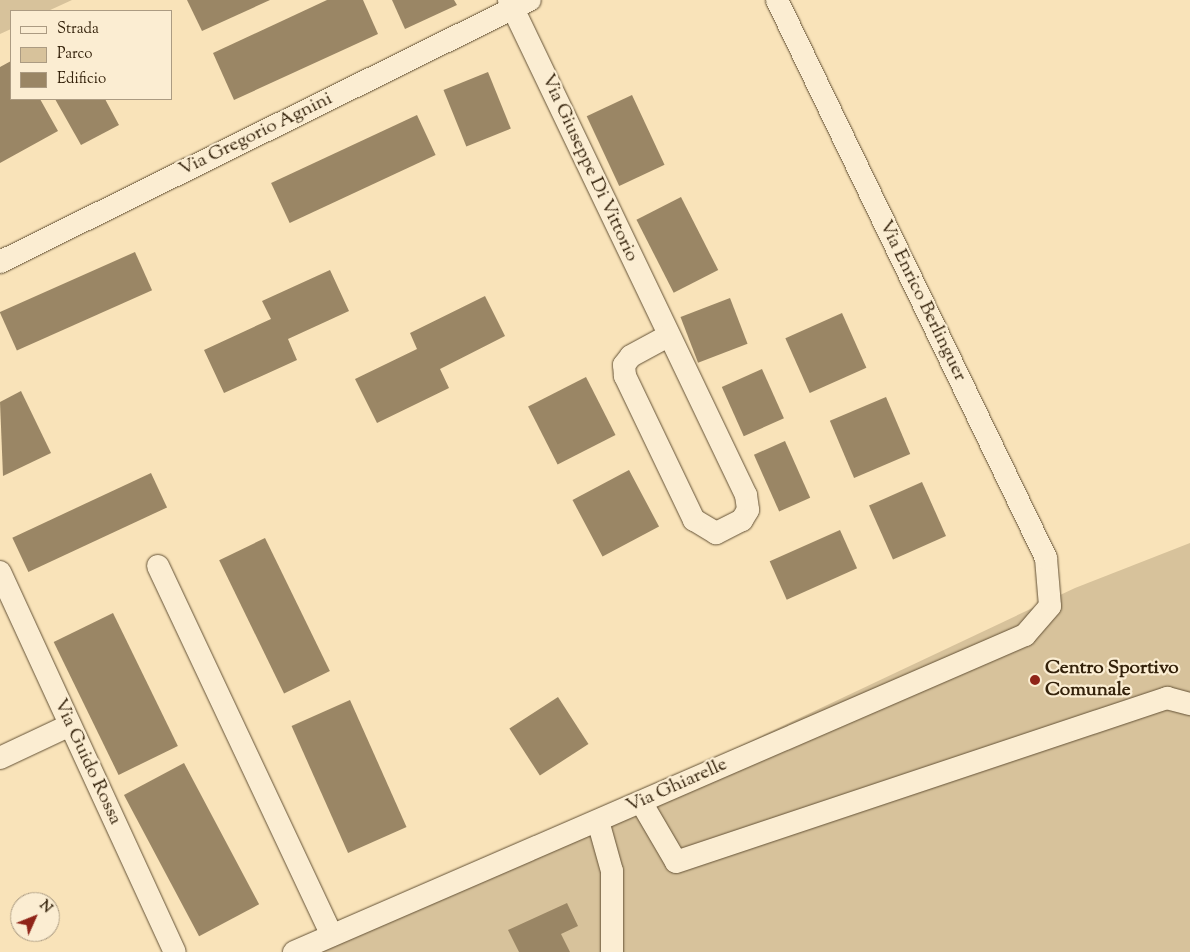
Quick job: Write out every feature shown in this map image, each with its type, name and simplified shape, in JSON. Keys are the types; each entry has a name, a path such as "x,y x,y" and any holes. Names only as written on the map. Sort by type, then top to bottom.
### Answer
{"street":[{"name":"Via Enrico Berlinguer","path":"777,0 1046,558 1050,606"},
{"name":"Via Gregorio Agnini","path":"0,262 517,3"},
{"name":"Via Giuseppe Di Vittorio","path":"517,3 668,336 746,496 748,510 742,520 716,533 694,520 625,376 624,365 631,356 668,336"},
{"path":"158,566 332,935"},
{"name":"Via Guido Rossa","path":"0,572 175,952"},
{"name":"Via Ghiarelle","path":"294,952 1025,635 1050,606"},
{"path":"641,802 676,862 1167,698 1190,704"},
{"path":"0,758 70,725"},
{"path":"598,821 612,871 612,952"}],"green space":[{"path":"0,0 72,0 50,10 10,10 10,29 0,34"},
{"name":"Centro Sportivo Comunale","path":"1190,543 1190,952 316,952 478,870 1075,588"}],"building":[{"path":"187,0 270,0 202,31"},
{"path":"327,0 363,0 378,34 234,100 213,53"},
{"path":"392,0 454,0 457,5 405,29"},
{"path":"10,62 10,100 41,100 58,131 0,163 0,67"},
{"path":"488,72 511,129 466,147 443,90"},
{"path":"632,95 665,165 619,186 587,116"},
{"path":"56,100 106,100 119,125 81,145"},
{"path":"417,115 436,155 290,223 271,183"},
{"path":"681,197 718,270 674,293 636,220"},
{"path":"135,252 152,290 17,351 0,312"},
{"path":"330,270 349,311 288,339 297,360 224,393 204,350 271,319 262,301"},
{"path":"485,296 505,336 440,369 449,388 377,423 355,379 417,349 410,333"},
{"path":"730,298 748,344 698,363 681,317"},
{"path":"842,313 866,368 810,393 785,338"},
{"path":"762,369 784,418 744,436 722,387"},
{"path":"586,377 616,435 558,464 528,407"},
{"path":"21,391 51,453 3,476 0,402"},
{"path":"886,397 910,454 854,478 830,421"},
{"path":"785,441 810,498 779,511 754,455"},
{"path":"629,470 659,527 603,557 572,500"},
{"path":"151,473 167,507 28,572 12,538"},
{"path":"922,482 946,536 893,559 869,506"},
{"path":"840,530 857,568 787,600 770,561"},
{"path":"265,538 330,671 284,693 219,560"},
{"path":"113,613 178,746 119,775 54,642"},
{"path":"558,697 588,744 540,776 509,729"},
{"path":"350,700 407,827 348,853 292,726"},
{"path":"184,763 259,904 199,936 124,795"},
{"path":"567,903 578,926 561,934 570,952 519,952 508,930"}],"place":[{"name":"Centro Sportivo Comunale","path":"1035,680"}]}
